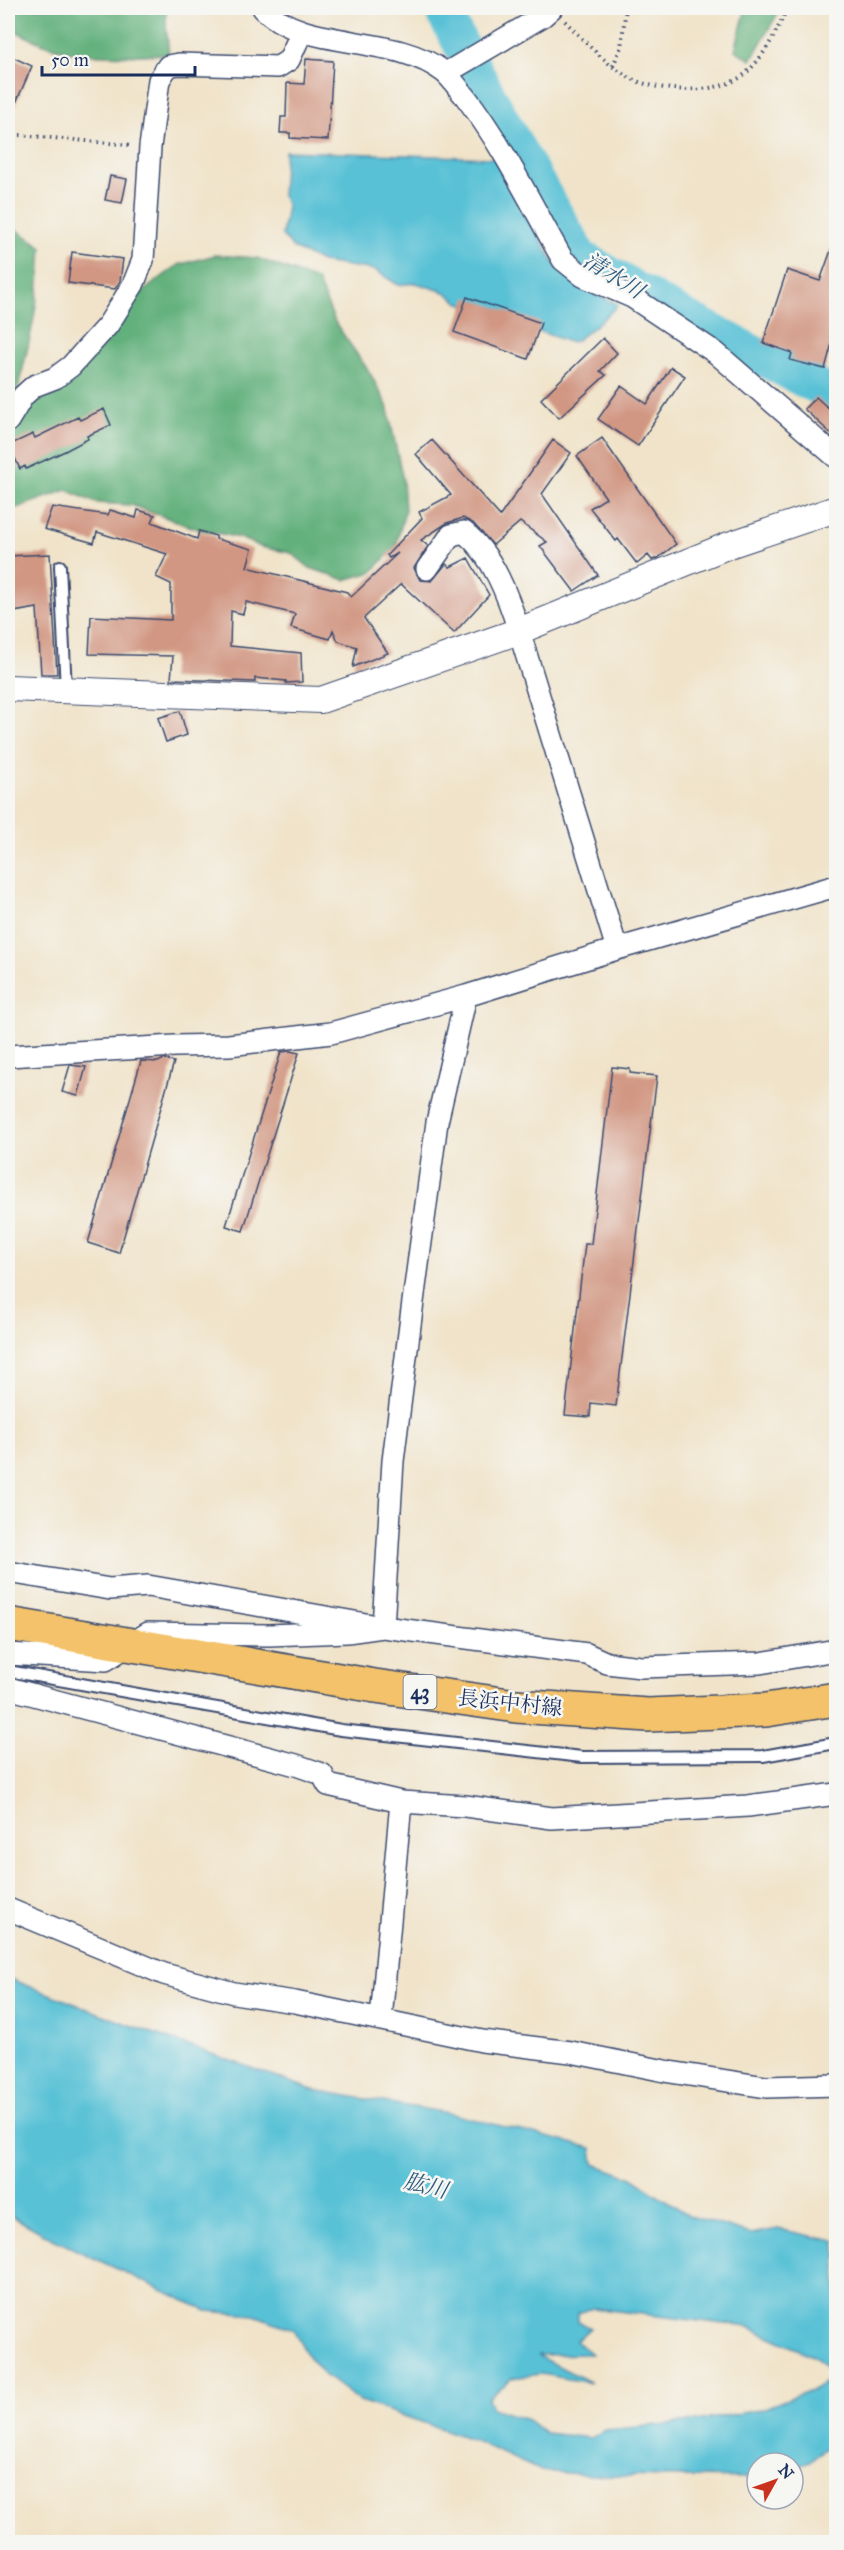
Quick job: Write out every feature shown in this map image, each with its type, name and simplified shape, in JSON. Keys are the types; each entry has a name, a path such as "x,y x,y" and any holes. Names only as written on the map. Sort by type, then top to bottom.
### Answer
{"main road":[{"name":"長浜中村線","path":"8,1624 375,1686 516,1706 648,1715 766,1710 837,1699"}],"street":[{"path":"263,8 274,20 302,31 391,49 422,59 446,73 480,115 563,260 583,276 632,297 716,353 837,458"},
{"path":"446,73 543,16 552,8"},
{"path":"8,421 23,396 33,386 55,378 71,366 108,325 133,285 143,260 150,147 159,80 168,66 179,64 278,67 289,60 302,31"},
{"path":"8,688 321,700 519,631 729,545 837,509"},
{"path":"427,569 451,535 465,531 477,542 492,567 510,605 519,631 617,949"},
{"path":"8,1056 229,1045 331,1033 466,996 617,949 837,886"},
{"path":"383,1627 393,1461 411,1317 437,1122 466,996"},
{"path":"8,1572 110,1589 148,1586 383,1627 586,1654 607,1663 641,1667 760,1664 837,1650"},
{"path":"8,1654 106,1660 148,1633 269,1635 347,1632 383,1627"},
{"path":"8,1688 296,1765 322,1774 328,1785 401,1802 465,1806 552,1818 748,1806 837,1794"},
{"path":"381,2019 401,1802"},
{"path":"8,1909 164,1974 234,1993 381,2019 482,2041 571,2052 670,2072 766,2087 837,2085"}],"lane":[{"path":"60,566 66,690"},
{"path":"8,1671 341,1730 582,1757 763,1756 837,1743"}],"path":[{"path":"552,8 595,52 625,75 656,87 687,90 721,85 744,75 766,50 787,8"},
{"path":"613,66 621,47 626,8"},
{"path":"8,134 150,147"}],"green space":[{"path":"8,8 166,8 169,54 100,55 59,49 8,27"},
{"path":"746,8 781,8 751,60 735,50"},
{"path":"8,228 14,228 42,247 33,322 16,396 51,388 138,295 178,265 215,255 257,258 317,280 336,324 370,373 387,405 403,480 405,511 396,546 372,572 345,580 310,568 291,553 198,529 131,505 96,503 67,490 8,511"}],"water":[{"path":"285,151 494,158 556,266 579,287 618,304 576,341 569,342 458,302 445,292 416,283 398,285 375,270 322,262 293,248 282,235 287,206 282,195"},
{"name":"肱川","path":"8,1978 119,2021 313,2090 448,2113 592,2148 594,2164 632,2178 690,2216 751,2234 778,2229 836,2241 836,2447 824,2449 814,2459 805,2462 805,2451 745,2451 745,2478 605,2476 541,2471 471,2439 360,2401 323,2374 308,2356 293,2329 254,2315 207,2311 51,2238 8,2214","holes":["593,2308 749,2327 815,2357 835,2376 814,2389 759,2410 691,2422 606,2430 590,2438 545,2433 528,2420 492,2408 488,2399 512,2378 541,2374 591,2383 537,2355 591,2354 576,2341 590,2328 578,2322 578,2313"]}],"building":[{"path":"8,55 32,66 8,121"},
{"path":"306,59 333,61 328,140 290,138 290,133 280,133 281,117 286,117 287,83 304,84"},
{"path":"110,176 127,179 122,203 105,200"},
{"path":"834,242 837,242 837,325 825,369 790,360 792,353 763,343 787,270 820,281"},
{"path":"72,252 123,259 120,281 115,289 68,283"},
{"path":"467,297 541,323 528,359 454,332"},
{"path":"603,338 617,353 600,371 606,375 559,418 541,399"},
{"path":"671,367 685,376 638,446 598,419 621,386 647,404"},
{"path":"816,397 837,416 837,439 804,409"},
{"path":"104,409 111,425 87,436 88,439 65,451 26,469 25,466 20,469 9,445 33,434 35,438 78,417 80,420"},
{"path":"602,438 676,544 658,558 652,560 648,555 637,564 590,508 606,498 577,456"},
{"path":"432,440 500,516 553,440 571,453 542,494 598,575 574,591 540,546 547,542 520,522 493,545 473,523 463,518 447,523 421,540 428,546 414,568 420,580 432,581 446,564 450,567 468,558 489,595 454,633 401,584 364,618 388,653 353,667 357,647 338,641 333,630 330,639 291,628 295,614 246,602 243,614 231,611 230,646 301,653 302,682 286,683 286,681 255,678 255,682 171,679 173,656 89,654 91,616 171,620 171,584 156,577 167,554 97,532 94,543 44,529 52,507 108,515 110,510 136,518 138,510 155,515 152,522 197,539 199,531 216,536 216,539 252,549 247,567 347,592 351,597 398,553 389,558 387,555 422,518 419,512 451,495 416,454"},
{"path":"50,554 57,674 41,674 37,608 8,613 8,556"},
{"path":"180,711 187,735 166,742 158,718"},
{"path":"281,1052 299,1053 243,1231 226,1226"},
{"path":"164,1059 174,1062 119,1253 88,1243 141,1061 158,1062"},
{"path":"70,1065 86,1067 78,1096 62,1092"},
{"path":"612,1067 630,1069 630,1073 657,1076 616,1406 591,1403 590,1417 565,1415 585,1244 591,1244"}],"waterway":[{"name":"清水川","path":"441,8 517,148 580,257 668,308 808,382 836,394"}]}
